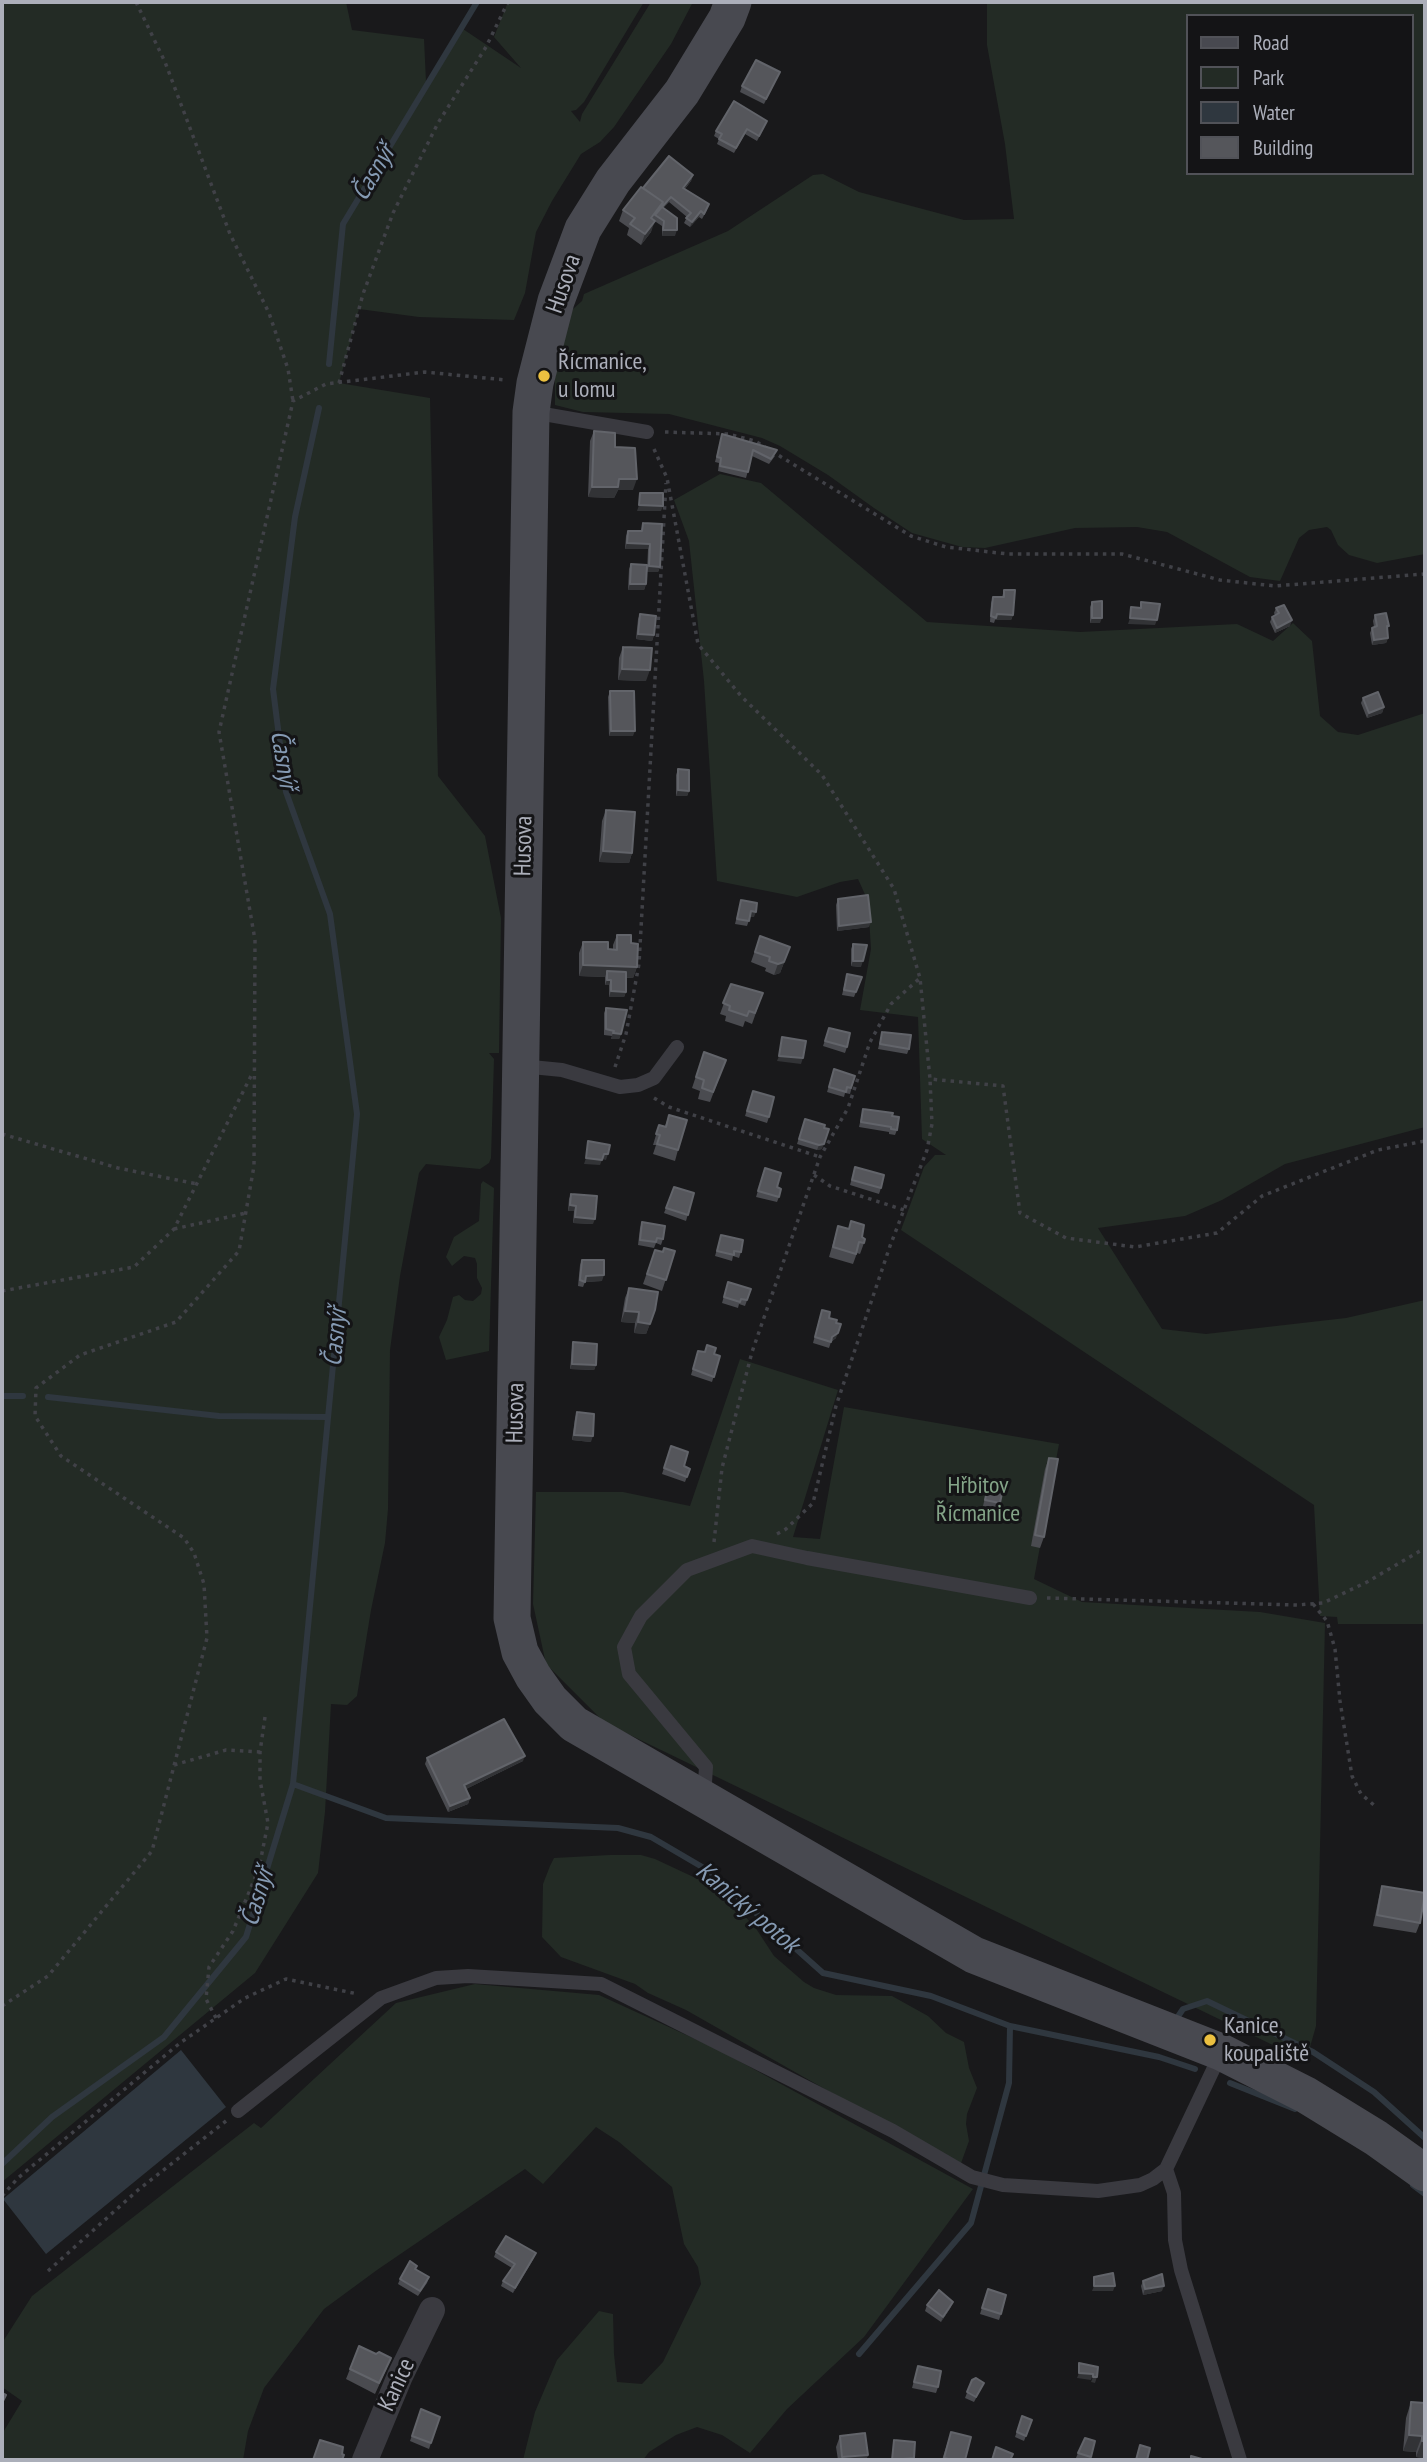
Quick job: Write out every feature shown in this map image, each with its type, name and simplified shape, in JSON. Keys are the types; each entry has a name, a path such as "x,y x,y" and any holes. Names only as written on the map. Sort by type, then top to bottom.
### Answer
{"main road":[{"name":"Husova","path":"733,2 727,18 682,92 613,181 583,229 556,301 533,397 512,1618 520,1652 550,1700 574,1724 974,1955 1221,2052 1306,2095 1376,2138 1425,2173"}],"street":[{"name":"Kanice","path":"365,2460 400,2376 432,2310"}],"lane":[{"path":"533,397 647,432"},
{"path":"521,1066 562,1070 620,1087 638,1085 654,1078 677,1047"},
{"path":"704,1799 706,1767 629,1674 624,1647 641,1616 687,1570 752,1546 1031,1598"},
{"path":"238,2111 381,1998 436,1978 468,1976 601,1984 892,2131 972,2177 1003,2185 1098,2191 1140,2185 1166,2169 1221,2052"},
{"path":"1166,2169 1174,2193 1175,2240 1181,2270 1240,2460"}],"path":[{"path":"3,2004 48,1976 152,1850 207,1638 204,1584 194,1553 184,1538 61,1456 35,1416 36,1388 80,1355 176,1322 239,1251 254,1166 255,940 219,732 293,401 288,369 268,313 230,234 165,62 136,2"},
{"path":"339,383 363,294 393,213 438,124 486,47 508,2"},
{"path":"293,401 326,384 425,372 533,397"},
{"path":"752,1546 786,1529 813,1503 836,1406 927,1150 932,1125 930,1079 920,978 894,889 822,775 741,696 698,644 667,478 647,432 728,434 755,441 911,536 946,547 1008,554 1122,554 1220,580 1275,586 1424,575"},
{"path":"610,1084 626,1034 639,964 667,478"},
{"path":"711,1561 722,1468 752,1352 820,1157 848,1108 870,1042 891,1004 920,978"},
{"path":"2,1291 134,1267 174,1229 254,1070"},
{"path":"930,1079 1003,1086 1020,1213 1066,1238 1135,1247 1217,1233 1262,1196 1378,1150 1425,1141"},
{"path":"638,1085 649,1096 669,1107 820,1157"},
{"path":"2,1134 118,1168 197,1184"},
{"path":"814,1175 830,1186 904,1210"},
{"path":"174,1229 246,1213"},
{"path":"1031,1598 1323,1603 1367,1582 1425,1548"},
{"path":"1313,1604 1327,1621 1335,1649 1352,1776 1361,1794 1375,1806"},
{"path":"216,2018 206,1999 209,1967 233,1931 258,1868 268,1823 260,1780 260,1752 265,1717"},
{"path":"174,1765 226,1750 260,1752"},
{"path":"2,2196 18,2178 180,2043 245,1998 286,1979 381,1998"},
{"path":"48,2271 138,2190 238,2111"}],"green space":[{"path":"2,2 346,2 352,30 424,39 426,82 463,29 521,68 494,37 508,2 644,2 584,102 571,111 580,122 582,114 651,2 693,2 671,44 614,127 600,142 581,154 552,201 536,232 525,293 514,320 419,317 359,309 339,383 430,398 438,776 485,836 501,918 499,1053 489,1053 494,1059 491,1158 489,1163 480,1169 426,1164 419,1173 390,1350 388,1509 385,1543 357,1696 347,1705 331,1704 325,1812 318,1873 255,1973 2,2182"},
{"path":"987,2 1425,2 1425,554 1377,563 1349,555 1338,545 1327,527 1309,530 1299,538 1280,581 1250,577 1167,532 1137,527 1075,528 985,548 962,547 912,533 828,475 762,438 669,414 583,412 555,405 555,377 569,317 582,301 584,294 728,231 813,175 823,174 859,192 964,220 1014,219 1005,144 987,45"},
{"path":"720,474 761,483 927,622 1080,632 1237,624 1273,641 1293,623 1312,641 1320,716 1338,732 1358,735 1425,713 1425,1127 1285,1164 1222,1200 1185,1216 1098,1228 1162,1329 1206,1334 1346,1318 1425,1300 1425,1624 1338,1624 1337,1617 1320,1616 1314,1505 901,1230 924,1167 935,1155 946,1155 922,1139 918,1017 860,1010 871,949 868,901 858,879 840,882 797,897 717,881 704,681 689,541 674,500"},
{"path":"483,1181 494,1188 489,1351 446,1360 439,1337 453,1297 459,1295 465,1300 473,1301 481,1294 475,1258 464,1256 452,1266 446,1257 454,1237 479,1221"},
{"name":"Hřbitov Řícmanice","path":"740,1359 838,1390 793,1537 820,1539 844,1407 1059,1444 1034,1579 1082,1602 1260,1612 1325,1623 1316,2026 1306,2061 605,1723 546,1664 533,1604 536,1492 623,1492 690,1506"},
{"path":"641,1855 702,1881 725,1896 755,1927 774,1956 814,1988 836,1995 892,1996 928,2016 946,2033 964,2042 969,2068 977,2088 967,2114 969,2141 960,2166 686,2010 648,1993 635,1984 561,1957 542,1937 543,1884 550,1866 554,1858"},
{"path":"475,1984 599,1995 717,2049 973,2189 864,2337 787,2409 750,2453 722,2435 697,2427 676,2435 649,2452 643,2460 523,2460 535,2412 557,2360 599,2311 613,2314 617,2382 642,2384 663,2362 701,2284 698,2267 684,2244 672,2187 619,2142 596,2127 543,2184 525,2169 324,2309 264,2388 248,2431 243,2460 2,2460 2,2434 22,2401 2,2387 2,2343 32,2296 254,2123 261,2128 396,2003"}],"water":[{"path":"181,2050 226,2107 46,2254 3,2199"}],"building":[{"path":"756,60 780,72 766,99 742,86"},
{"path":"734,101 767,121 759,136 747,129 736,148 719,139 722,134 716,131"},
{"path":"669,156 693,175 683,188 709,204 704,214 701,211 692,222 686,218 691,213 671,197 662,207 677,218 677,230 663,230 664,221 655,215 663,202 643,188"},
{"path":"641,187 663,202 651,218 655,221 645,234 630,224 635,218 623,210"},
{"path":"594,431 615,433 615,447 635,448 637,479 619,479 618,487 592,487"},
{"path":"722,434 777,450 771,459 753,450 748,472 720,466 721,458 717,457"},
{"path":"640,493 663,493 663,506 639,505"},
{"path":"643,523 662,524 660,567 649,566 650,544 627,543 628,531 642,531"},
{"path":"631,564 647,565 646,584 630,584"},
{"path":"1004,590 1015,590 1013,615 997,614 996,618 991,616 993,597 1004,597"},
{"path":"1102,601 1102,618 1092,618 1092,602"},
{"path":"1141,602 1160,604 1157,620 1130,618 1131,607 1141,608"},
{"path":"1284,605 1292,620 1277,628 1272,617 1279,613 1276,608"},
{"path":"1386,613 1388,638 1374,640 1372,628 1377,626 1375,615"},
{"path":"640,614 656,616 654,635 638,634"},
{"path":"623,647 652,648 650,670 622,669"},
{"path":"610,691 634,691 635,731 611,731"},
{"path":"1378,692 1384,707 1369,713 1363,698"},
{"path":"678,769 689,770 689,791 678,790"},
{"path":"606,810 635,812 632,853 603,851"},
{"path":"868,895 871,922 839,926 838,899"},
{"path":"741,900 757,903 756,912 751,911 749,921 737,919"},
{"path":"617,935 631,935 631,943 638,944 637,967 583,965 583,942 608,942 608,949 617,950"},
{"path":"760,936 790,947 784,962 778,964 769,961 770,957 755,952"},
{"path":"853,944 867,945 863,961 853,961"},
{"path":"607,971 626,972 626,992 611,991 611,980 607,980"},
{"path":"847,974 862,977 856,992 844,990"},
{"path":"731,984 763,993 755,1013 749,1011 747,1016 729,1010 730,1006 723,1003"},
{"path":"606,1008 627,1010 621,1034 606,1029"},
{"path":"829,1028 850,1033 847,1047 825,1041"},
{"path":"882,1032 911,1035 909,1049 880,1044"},
{"path":"782,1037 806,1041 803,1058 779,1056"},
{"path":"704,1052 726,1060 713,1092 702,1088 704,1080 696,1077"},
{"path":"834,1069 855,1076 851,1088 847,1087 846,1092 829,1087"},
{"path":"753,1091 774,1097 769,1117 747,1111"},
{"path":"863,1109 893,1113 892,1116 899,1117 897,1130 861,1122"},
{"path":"669,1115 687,1120 678,1150 657,1144 659,1125 666,1127"},
{"path":"805,1119 825,1125 824,1128 829,1129 824,1144 799,1139"},
{"path":"588,1141 610,1145 608,1154 604,1154 602,1160 586,1158"},
{"path":"855,1167 884,1175 881,1188 852,1180"},
{"path":"765,1168 781,1173 777,1187 781,1189 779,1197 758,1191"},
{"path":"674,1187 694,1193 688,1215 666,1208"},
{"path":"571,1194 597,1196 595,1219 575,1217 576,1206 570,1205"},
{"path":"851,1221 864,1225 864,1243 859,1242 856,1254 833,1247 838,1226 849,1229"},
{"path":"642,1222 665,1226 663,1239 657,1238 656,1242 640,1240"},
{"path":"721,1235 743,1240 741,1252 734,1251 734,1255 717,1251"},
{"path":"664,1248 675,1251 666,1280 647,1274 655,1250 663,1252"},
{"path":"582,1260 604,1260 604,1275 586,1276 585,1282 580,1280"},
{"path":"728,1282 751,1289 747,1300 741,1299 740,1302 724,1297"},
{"path":"629,1288 658,1292 650,1324 638,1322 639,1312 625,1311"},
{"path":"822,1310 830,1312 829,1318 841,1324 831,1342 815,1337"},
{"path":"573,1342 597,1344 596,1365 572,1364"},
{"path":"707,1345 716,1348 714,1354 720,1356 714,1377 693,1369 698,1351 705,1352"},
{"path":"577,1412 594,1414 593,1436 574,1435"},
{"path":"671,1446 688,1452 684,1466 690,1469 687,1477 664,1468"},
{"path":"1049,1458 1058,1459 1044,1537 1035,1535"},
{"path":"988,1485 1003,1488 1000,1503 985,1500"},
{"path":"504,1719 525,1756 464,1785 470,1798 450,1806 427,1758"},
{"path":"1382,1886 1425,1893 1420,1923 1377,1915"},
{"path":"506,2236 536,2253 515,2288 503,2281 515,2264 496,2252"},
{"path":"410,2261 417,2266 415,2269 429,2277 420,2291 400,2279"},
{"path":"1113,2273 1115,2286 1094,2286 1094,2277"},
{"path":"1162,2274 1164,2286 1145,2289 1143,2281"},
{"path":"988,2289 1006,2295 1001,2314 982,2308"},
{"path":"939,2290 953,2302 943,2317 927,2305"},
{"path":"359,2346 391,2358 379,2383 350,2369"},
{"path":"1079,2363 1098,2367 1097,2377 1079,2373"},
{"path":"918,2366 941,2371 938,2387 914,2382"},
{"path":"976,2378 984,2383 976,2397 967,2392 972,2380"},
{"path":"1411,2402 1425,2403 1425,2441 1422,2441 1422,2436 1409,2435"},
{"path":"421,2409 440,2417 431,2443 412,2436"},
{"path":"1022,2416 1032,2420 1026,2436 1017,2432"},
{"path":"951,2432 971,2437 965,2460 944,2458"},
{"path":"865,2433 868,2455 842,2457 840,2436"},
{"path":"1085,2438 1095,2441 1091,2457 1078,2453"},
{"path":"320,2440 343,2447 342,2460 313,2460"},
{"path":"894,2440 915,2442 914,2458 892,2460"},
{"path":"1140,2445 1150,2448 1147,2460 1136,2460"},
{"path":"996,2447 1013,2454 1010,2460 992,2460"}],"waterway":[{"name":"Časnýř","path":"329,364 343,224 477,2"},
{"name":"Časnýř","path":"2,2164 52,2117 164,2037 246,1937 293,1784 357,1114 330,914 286,792 273,689 295,517 319,408"},
{"path":"2,1396 23,1396"},
{"path":"48,1397 219,1416 328,1417"},
{"name":"Kanický potok","path":"293,1784 386,1818 618,1828 651,1837 709,1871 823,1973 931,1996 1010,2026 1159,2057 1195,2069"},
{"path":"1175,2021 1183,2009 1207,2001 1313,2052 1374,2092 1425,2138"},
{"path":"859,2354 971,2223 1009,2083 1010,2026"},
{"name":"Kanický potok","path":"1230,2083 1295,2109"},
{"name":"Kanický potok","path":"1413,2185 1425,2194"}],"place":[{"name":"Řícmanice, u lomu","path":"544,376"},
{"name":"Kanice, koupaliště","path":"1210,2040"}]}
